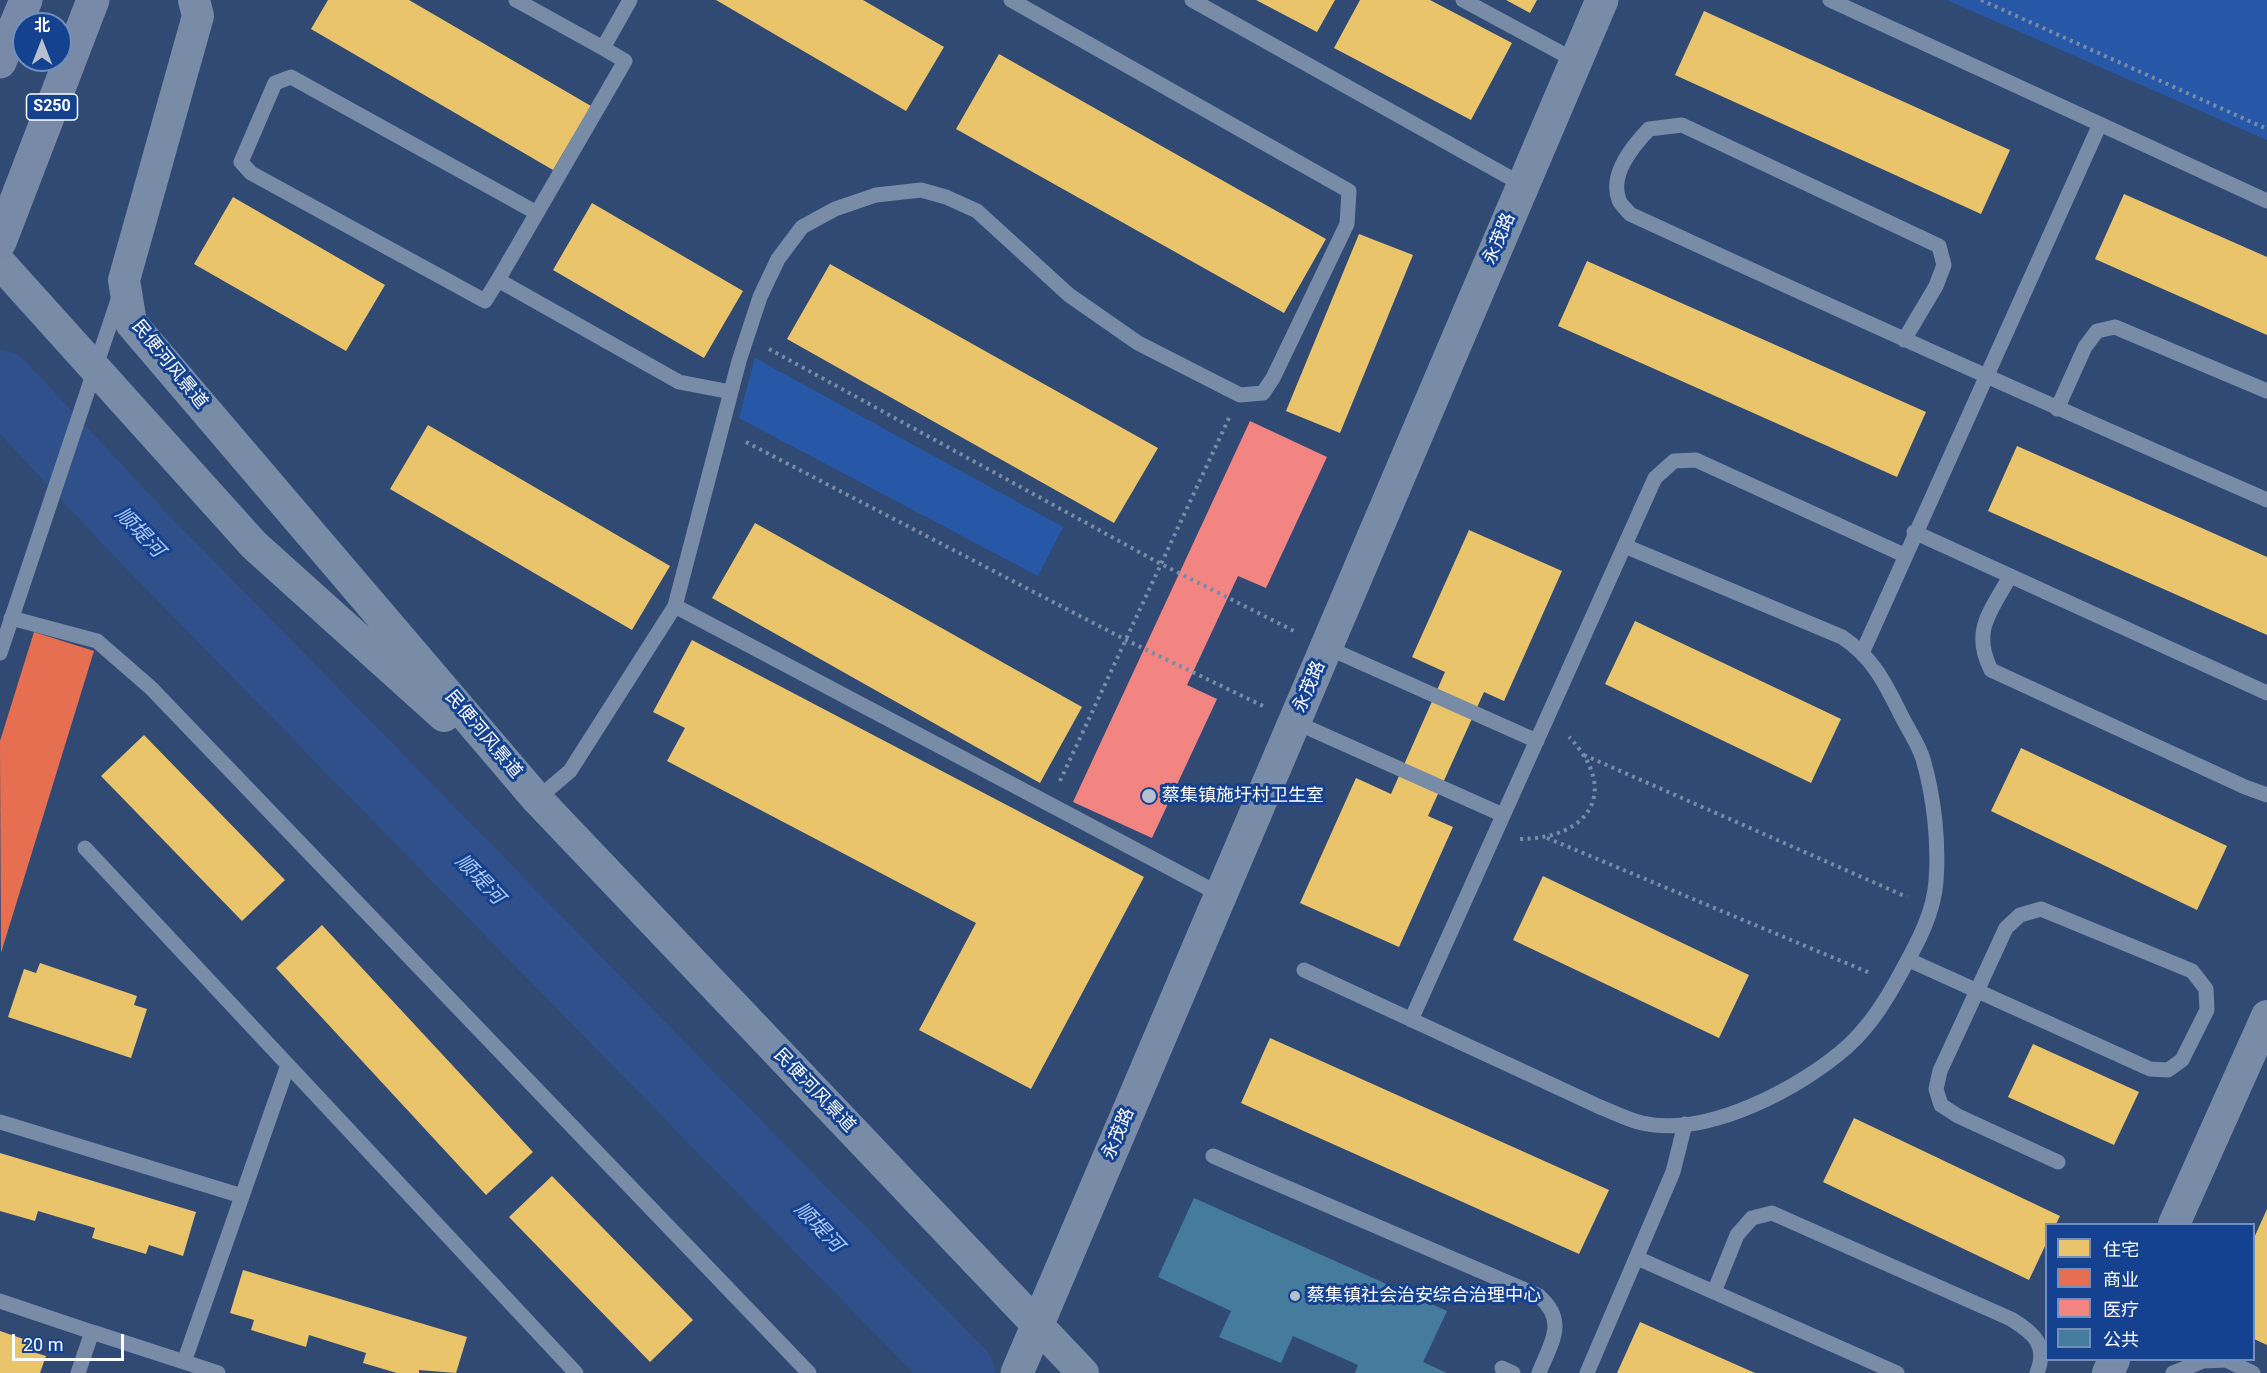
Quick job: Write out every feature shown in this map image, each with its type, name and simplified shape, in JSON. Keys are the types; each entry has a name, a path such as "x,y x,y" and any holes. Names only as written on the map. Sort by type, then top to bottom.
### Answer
{"main road":[{"path":"0,62 26,0"},
{"name":"S250","path":"5,228 93,0"}],"street":[{"name":"永茂路","path":"1020,1366 1602,0"},
{"name":"民便河风景道","path":"199,5 124,280 131,323 537,800 1083,1373"},
{"path":"0,263 254,545 537,800"},
{"path":"2175,1223 2258,1060 2267,1016"}],"lane":[{"path":"516,0 626,61 498,280 485,301 251,173 241,162 275,83 291,77 537,213"},
{"path":"603,48 630,0"},
{"path":"537,800 570,771 675,606 731,392 760,297 778,259 802,227 835,209 876,195 921,190 946,197 977,211 1069,295 1138,343 1240,395 1263,393 1273,378 1347,224 1349,191 1011,0"},
{"path":"1192,0 1523,185"},
{"path":"1463,0 1576,61"},
{"path":"1830,0 2267,201"},
{"path":"1863,651 1914,532 2100,124"},
{"path":"1904,340 1936,286 1944,265 1939,246 1682,125 1649,129 1628,152 1618,176 1618,199 1630,214 1984,377 2267,500"},
{"path":"0,653 124,280"},
{"path":"498,280 680,382 731,392"},
{"path":"2057,409 2085,347 2097,331 2115,327 2267,391"},
{"path":"1411,1020 1655,478 1674,461 1696,460 1904,555"},
{"path":"1914,532 2267,693"},
{"path":"1304,970 1643,1124 1685,1124 1721,1117 1775,1096 1817,1072 1880,1011 1925,928 1936,882 1934,812 1923,758 1886,686 1863,651 1842,638 1625,546"},
{"path":"2010,576 1983,626 1981,651 1991,670 2267,795"},
{"path":"675,606 1221,895"},
{"path":"11,618 97,641 151,688 809,1373"},
{"path":"1326,647 1536,741"},
{"path":"1295,722 1503,815"},
{"path":"85,848 576,1373"},
{"path":"1909,960 1979,992 2150,1069 2168,1070 2182,1060 2207,1010 2206,989 2192,972 2041,909 2020,915 2006,928 1979,992 1940,1071 1936,1089 1941,1106 2058,1162"},
{"path":"184,1362 288,1065"},
{"path":"0,1122 242,1196"},
{"path":"1587,1373 1672,1172 1685,1124"},
{"path":"1213,1156 1539,1296 1552,1308 1556,1327 1539,1373"},
{"path":"1714,1292 1737,1235 1752,1218 1772,1213 2011,1319 2027,1329 2038,1340 2043,1359 2037,1373"},
{"path":"1637,1258 1898,1373"},
{"path":"0,1302 218,1373"},
{"path":"78,1373 92,1332"},
{"path":"2173,1373 2203,1361"},
{"path":"2228,1361 2253,1373"}],"path":[{"path":"1981,0 2267,129"},
{"path":"747,337 1161,564 1326,647"},
{"path":"1050,804 1240,395"},
{"path":"722,429 1126,640 1295,722"},
{"path":"1492,839 1547,837 1581,821 1594,804 1595,788 1590,767 1584,755 1548,716"},
{"path":"1584,755 1930,907"},
{"path":"1547,837 1895,984"}],"shaded area":[{"path":"1947,0 2267,0 2267,140"},
{"path":"755,358 1063,527 1038,576 739,418"}],"building: 住宅":[{"path":"328,0 409,0 591,106 553,170 311,29"},
{"path":"716,0 863,0 944,47 906,111"},
{"path":"1256,0 1335,0 1317,32"},
{"path":"1360,0 1430,0 1512,43 1471,120 1334,48"},
{"path":"1506,0 1537,0 1530,13"},
{"path":"1704,11 2010,150 1981,214 1675,75"},
{"path":"999,54 1326,239 1284,313 956,129"},
{"path":"2124,194 2267,257 2267,335 2095,259"},
{"path":"233,197 385,285 346,351 194,264"},
{"path":"592,203 743,291 704,358 553,270"},
{"path":"1359,234 1413,255 1340,433 1286,411"},
{"path":"1587,261 1926,412 1897,477 1558,326"},
{"path":"830,264 1158,448 1114,523 787,339"},
{"path":"428,425 670,566 632,630 390,489"},
{"path":"2017,446 2267,557 2267,635 1988,511"},
{"path":"755,523 1082,707 1040,783 712,598"},
{"path":"1469,530 1562,571 1504,701 1484,692 1428,816 1453,827 1399,947 1300,903 1356,778 1391,794 1445,672 1412,657"},
{"path":"1635,621 1841,719 1811,783 1605,684"},
{"path":"692,640 1144,877 1031,1089 919,1030 976,923 667,761 685,728 653,712"},
{"path":"144,735 285,880 242,921 101,776"},
{"path":"2021,748 2227,846 2197,910 1991,811"},
{"path":"1543,876 1749,975 1719,1038 1513,940"},
{"path":"322,925 533,1152 486,1195 276,968"},
{"path":"40,963 137,996 134,1005 147,1009 131,1058 8,1017 24,969 36,973"},
{"path":"1270,1038 1609,1190 1579,1254 1241,1103"},
{"path":"2033,1044 2139,1092 2114,1145 2008,1097"},
{"path":"1854,1118 2060,1216 2056,1223 2045,1223 2045,1246 2029,1280 1823,1182"},
{"path":"0,1153 196,1212 183,1256 149,1245 146,1254 92,1238 95,1228 38,1211 35,1221 0,1211"},
{"path":"552,1176 693,1320 650,1362 509,1217"},
{"path":"2267,1209 2267,1345 2255,1339 2255,1236"},
{"path":"243,1270 467,1337 456,1373 419,1370 419,1373 397,1373 363,1363 366,1353 309,1335 306,1347 251,1330 254,1320 230,1313"},
{"path":"1640,1322 1755,1373 1617,1373"},
{"path":"0,1331 35,1343 33,1352 46,1356 40,1373 0,1373"}],"building: 商业":[{"path":"34,632 94,651 1,953 0,741"}],"building: 医疗":[{"path":"1250,421 1327,457 1266,588 1238,576 1187,685 1217,699 1152,838 1073,802"}],"building: 公共":[{"path":"1194,1198 1447,1311 1423,1362 1447,1373 1355,1373 1358,1365 1293,1336 1281,1363 1219,1337 1231,1311 1158,1277"}],"waterway":[{"name":"顺堤河","path":"0,384 139,533 961,1373"}],"place":[{"name":"蔡集镇施圩村卫生室","path":"1149,796"},
{"name":"蔡集镇社会治安综合治理中心","path":"1295,1296"}]}
